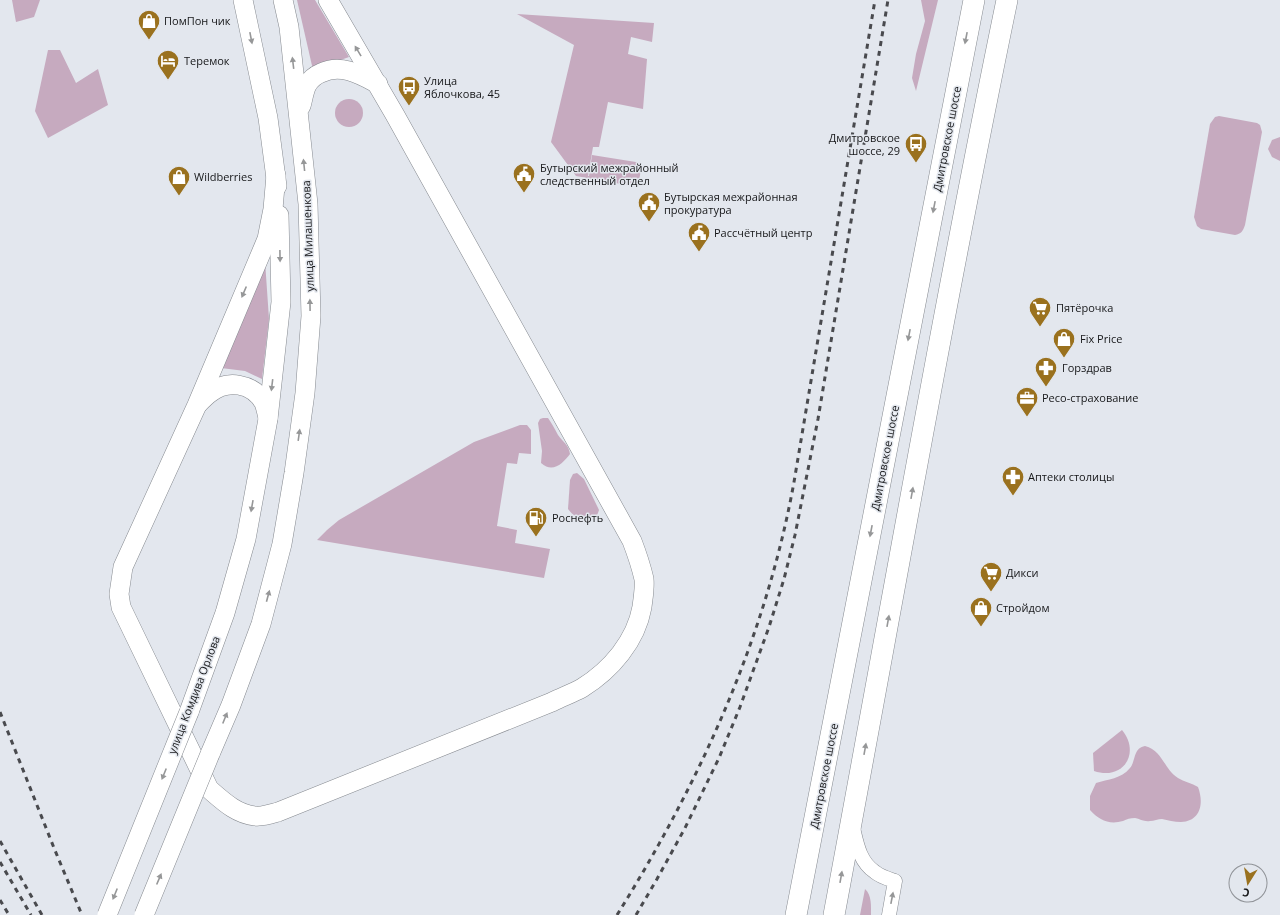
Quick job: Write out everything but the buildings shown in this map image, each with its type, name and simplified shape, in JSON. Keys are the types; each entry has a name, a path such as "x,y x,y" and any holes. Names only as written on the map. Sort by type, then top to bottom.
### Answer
{"main road":[{"name":"Дмитровское шоссе","path":"796,915 974,0"},
{"path":"834,915 980,134 1007,0"}],"street":[{"path":"243,0 268,118 276,175 280,219 281,302 268,419"},
{"name":"улица Милашенкова","path":"144,915 231,705 261,624 282,544 294,473 305,393 311,316 308,204 300,115 289,27 283,0"},
{"path":"276,175 273,209 267,239 197,405 123,567 119,594 121,607 209,789 234,809 246,814 257,816 278,812 552,702 582,688 599,676 617,658 630,639 637,624 644,588 644,581 632,541 378,84 328,0"},
{"path":"300,115 308,84 316,75 327,70 340,69 352,72 378,84"},
{"path":"197,405 210,392 226,385 242,385 254,391 264,403 268,419"},
{"name":"улица Комдива Орлова","path":"106,915 189,712 225,614 246,539 268,419"},
{"path":"852,819 858,851 868,866 876,873 895,881 889,915"}],"shaded area":[{"path":"12,0 40,0 34,17 16,22"},
{"path":"297,0 315,0 349,57 313,70"},
{"path":"921,0 938,0 916,91 912,78 916,54 925,21"},
{"path":"517,14 654,23 652,42 631,37 628,54 647,59 643,109 608,102 599,147 593,147 588,176 592,155 642,163 638,187 576,176 551,142 574,45"},
{"path":"48,50 60,50 76,83 98,69 108,105 48,138 35,111"},
{"path":"349,99 359,103 363,113 359,123 349,127 339,123 335,113 339,103"},
{"path":"1219,116 1257,123 1260,125 1262,132 1245,225 1242,232 1235,235 1201,229 1197,226 1194,217 1210,124 1215,117"},
{"path":"1280,137 1280,161 1272,157 1268,149 1272,140"},
{"path":"265,261 269,319 262,379 245,371 221,368"},
{"path":"548,418 558,435 567,446 570,454 561,464 550,468 541,463 542,451 538,423 540,419"},
{"path":"520,425 527,425 531,430 531,454 519,453 517,464 507,463 497,526 517,530 515,543 550,549 544,578 317,540 339,520 474,442"},
{"path":"577,473 584,479 599,510 597,516 593,519 580,519 568,509 570,480 573,474"},
{"path":"1122,730 1130,748 1126,763 1121,768 1113,772 1104,773 1094,771 1093,753"},
{"path":"1145,746 1156,752 1173,774 1178,778 1198,787 1201,805 1197,815 1193,818 1188,821 1181,822 1162,819 1146,821 1133,818 1118,822 1109,822 1101,819 1090,810 1090,796 1096,783 1118,777 1126,772 1132,765 1138,749"},
{"path":"865,889 870,898 871,915 860,915"}],"railway":[{"path":"617,915 676,813 726,707 748,652 782,540 794,482 875,0"},
{"path":"636,915 685,828 719,758 740,707 769,627 784,579 795,535 818,419 888,0"},
{"path":"0,712 82,915"},
{"path":"0,841 42,915"},
{"path":"0,862 31,915"},
{"path":"0,900 9,915"}],"place":[{"name":"ПомПон чик","path":"149,40"},
{"name":"Теремок","path":"168,80"},
{"name":"Улица Яблочкова, 45","path":"409,106"},
{"name":"Дмитровское шоссе, 29","path":"916,164"},
{"name":"Бутырский межрайонный следственный отдел","path":"524,194"},
{"name":"Wildberries","path":"179,196"},
{"name":"Бутырская межрайонная прокуратура","path":"649,222"},
{"name":"Рассчётный центр","path":"699,252"},
{"name":"Пятёрочка","path":"1040,328"},
{"name":"Fix Price","path":"1064,358"},
{"name":"Горздрав","path":"1046,388"},
{"name":"Ресо-страхование","path":"1027,418"},
{"name":"Аптеки столицы","path":"1013,496"},
{"name":"Роснефть","path":"536,538"},
{"name":"Дикси","path":"991,592"},
{"name":"Стройдом","path":"981,628"}]}
